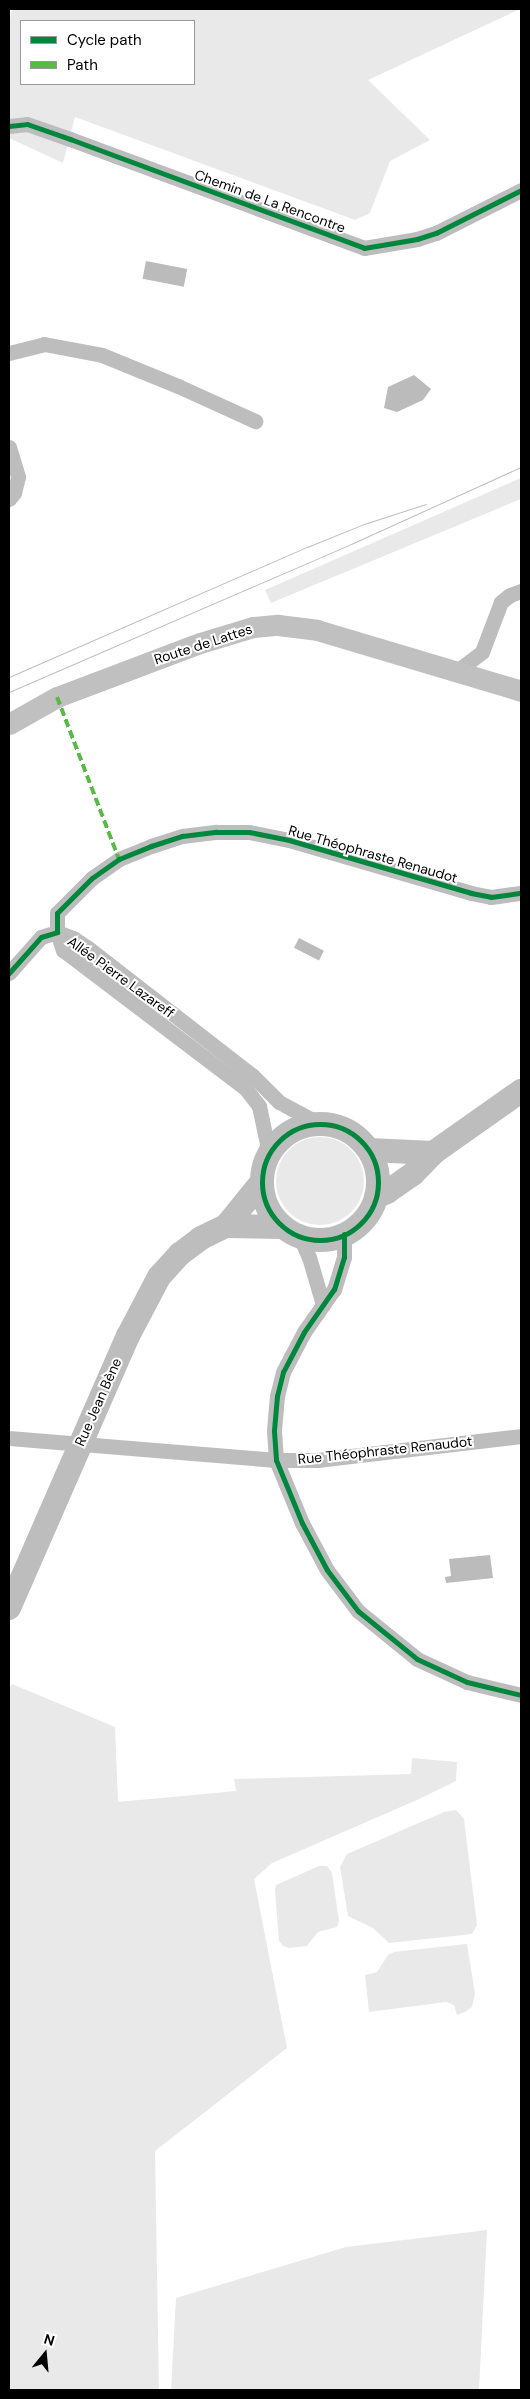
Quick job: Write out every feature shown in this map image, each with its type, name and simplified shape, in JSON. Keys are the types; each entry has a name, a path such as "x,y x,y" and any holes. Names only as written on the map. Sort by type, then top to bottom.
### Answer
{"main road":[{"path":"376,1197 387,1192 413,1174 433,1153 521,1091"},
{"path":"318,1123 333,1125 347,1130 369,1150 376,1168 376,1197 364,1219 344,1234 322,1240 291,1231 268,1207 261,1183 264,1162 269,1153 287,1134 299,1127 318,1123"},
{"path":"369,1150 433,1153"},
{"name":"Rue Jean Bène","path":"9,1608 128,1336 159,1277 180,1254 201,1238 226,1226 261,1183"},
{"name":"Rue Jean Bène","path":"226,1226 291,1231"}],"street":[{"name":"Chemin de La Rencontre","path":"9,126 28,124 364,248 417,239 436,233 521,190"},
{"path":"9,353 44,344 102,356 178,386 255,421"},
{"path":"9,447 18,477 14,493 9,500"},
{"path":"457,671 482,652 501,602 510,595 521,591"},
{"name":"Route de Lattes","path":"9,724 57,697 200,642 253,627 278,625 317,630 521,691"},
{"name":"Rue Théophraste Renaudot","path":"57,932 57,913 92,878 120,859 182,836 217,832 248,832 289,840 471,894 491,898 521,893"},
{"path":"9,973 41,936 57,932"},
{"name":"Allée Pierre Lazareff","path":"57,932 62,950 218,1059 252,1075 279,1102 318,1123"},
{"name":"Allée Pierre Lazareff","path":"218,1059 254,1097 264,1121 269,1153"},
{"path":"291,1231 309,1257 323,1305"},
{"path":"344,1234 344,1257 334,1289 291,1354 283,1372 277,1396 274,1431 276,1460 302,1523 327,1570 358,1611 422,1661 468,1682 521,1695"},
{"name":"Rue Théophraste Renaudot","path":"9,1438 276,1460 317,1460 521,1436"}],"shaded area":[{"path":"12,9 520,9 368,80 430,140 390,161 370,213 355,220 75,117 63,163 9,138 9,24"},
{"path":"146,261 187,269 184,287 143,279"},
{"path":"414,375 431,389 423,400 397,412 384,408 388,387"},
{"path":"521,478 521,499 271,603 265,590"},
{"path":"299,938 324,951 319,961 294,948"},
{"path":"311,1137 329,1137 345,1144 357,1156 364,1172 364,1190 357,1206 345,1218 329,1225 311,1225 295,1218 283,1206 276,1190 276,1172 283,1156 295,1144"},
{"path":"490,1555 493,1578 446,1583 445,1577 451,1576 449,1559"},
{"path":"12,1684 115,1727 118,1802 236,1791 234,1779 411,1774 412,1758 457,1762 456,1781 272,1863 254,1879 287,2048 155,2151 159,2390 9,2390 9,1689"},
{"path":"456,1810 464,1819 477,1925 472,1934 389,1943 373,1928 348,1916 340,1867 347,1854 444,1812"},
{"path":"319,1866 327,1866 332,1873 339,1921 337,1927 318,1932 307,1946 289,1948 283,1946 279,1941 276,1885"},
{"path":"467,1944 475,1994 472,2007 465,2012 457,2015 454,2005 446,2002 369,2012 365,1975 377,1972 388,1955 394,1952"},
{"path":"487,2230 479,2390 171,2390 176,2298 346,2247"}],"tram line":[{"path":"9,692 351,544 521,467"},
{"path":"9,677 307,547 364,524 426,504"}],"marked path":[{"path":"57,697 119,859"}],"cycle path":[{"path":"9,126 27,124 364,248 417,239 436,233 521,190"},
{"path":"9,973 41,937 57,932 57,913 92,878 119,859 182,836 217,832 249,832 289,840 471,893 491,897 521,893"},
{"path":"320,1124 342,1128 361,1141 374,1160 378,1182 374,1204 361,1223 342,1236 320,1240 298,1236 279,1223 266,1204 262,1182 266,1160 279,1141 298,1128 320,1124"},
{"path":"344,1234 344,1257 334,1289 304,1332 283,1372 277,1396 274,1431 276,1460 302,1523 327,1570 358,1611 417,1659 467,1682 521,1695"}]}
